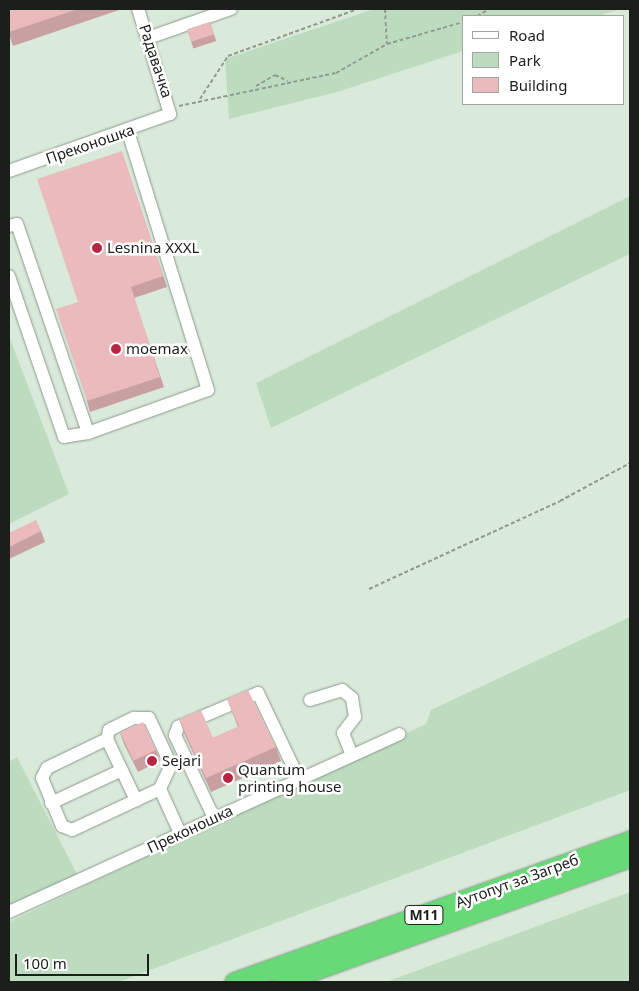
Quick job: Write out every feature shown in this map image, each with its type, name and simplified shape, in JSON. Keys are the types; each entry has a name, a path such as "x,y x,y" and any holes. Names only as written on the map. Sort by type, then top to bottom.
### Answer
{"highway":[{"name":"Аутопут за Загреб","path":"234,982 630,840"},
{"name":"Аутопут за Загреб","path":"281,982 630,857"}],"street":[{"name":"Радавачка","path":"138,9 170,112"},
{"path":"148,38 196,14 231,9"},
{"name":"Преконошка","path":"10,167 128,131 170,112"},
{"path":"9,276 64,437 88,433 208,390 128,131"},
{"path":"9,226 17,224 88,433"},
{"path":"310,700 342,690 352,698 355,717 344,733 352,755"},
{"path":"214,818 175,735 178,727 258,693 299,779"},
{"path":"107,739 44,771 42,785 62,826 72,830 160,789 171,765 149,718 134,718 109,730 107,739 136,800"},
{"name":"Преконошка","path":"9,912 399,734"},
{"path":"51,803 122,770"},
{"path":"160,789 180,833"}],"path":[{"path":"200,99 228,56 358,9"},
{"path":"385,9 387,44"},
{"path":"170,112 200,99 255,87 272,88 288,81 336,73 387,44 462,22"},
{"path":"255,87 275,75 288,81"},
{"path":"369,589 560,501 630,463"}],"green space":[{"path":"374,9 622,9 601,15 462,15 462,51 337,92 229,119 225,59"},
{"path":"630,196 630,254 271,428 256,383"},
{"path":"9,336 69,494 9,524"},
{"path":"630,617 630,790 118,982 9,982 9,922 426,724 431,710"},
{"path":"17,757 80,880 9,912 9,762"},
{"path":"630,892 630,982 386,982"}],"building":[{"path":"9,9 78,9 9,32"},
{"path":"210,22 214,34 191,42 187,29"},
{"path":"122,151 163,276 131,287 160,377 87,401 56,309 78,302 37,179"},
{"path":"36,520 41,531 9,547 9,533"},
{"path":"248,690 276,747 206,778 179,719 201,710 213,738 239,726 227,699"},
{"path":"143,722 156,750 133,761 120,733"}],"place":[{"name":"Lesnina XXXL","path":"97,248"},
{"name":"moemax","path":"116,349"},
{"name":"Sejari","path":"152,761"},
{"name":"Quantum printing house","path":"228,778"}]}
